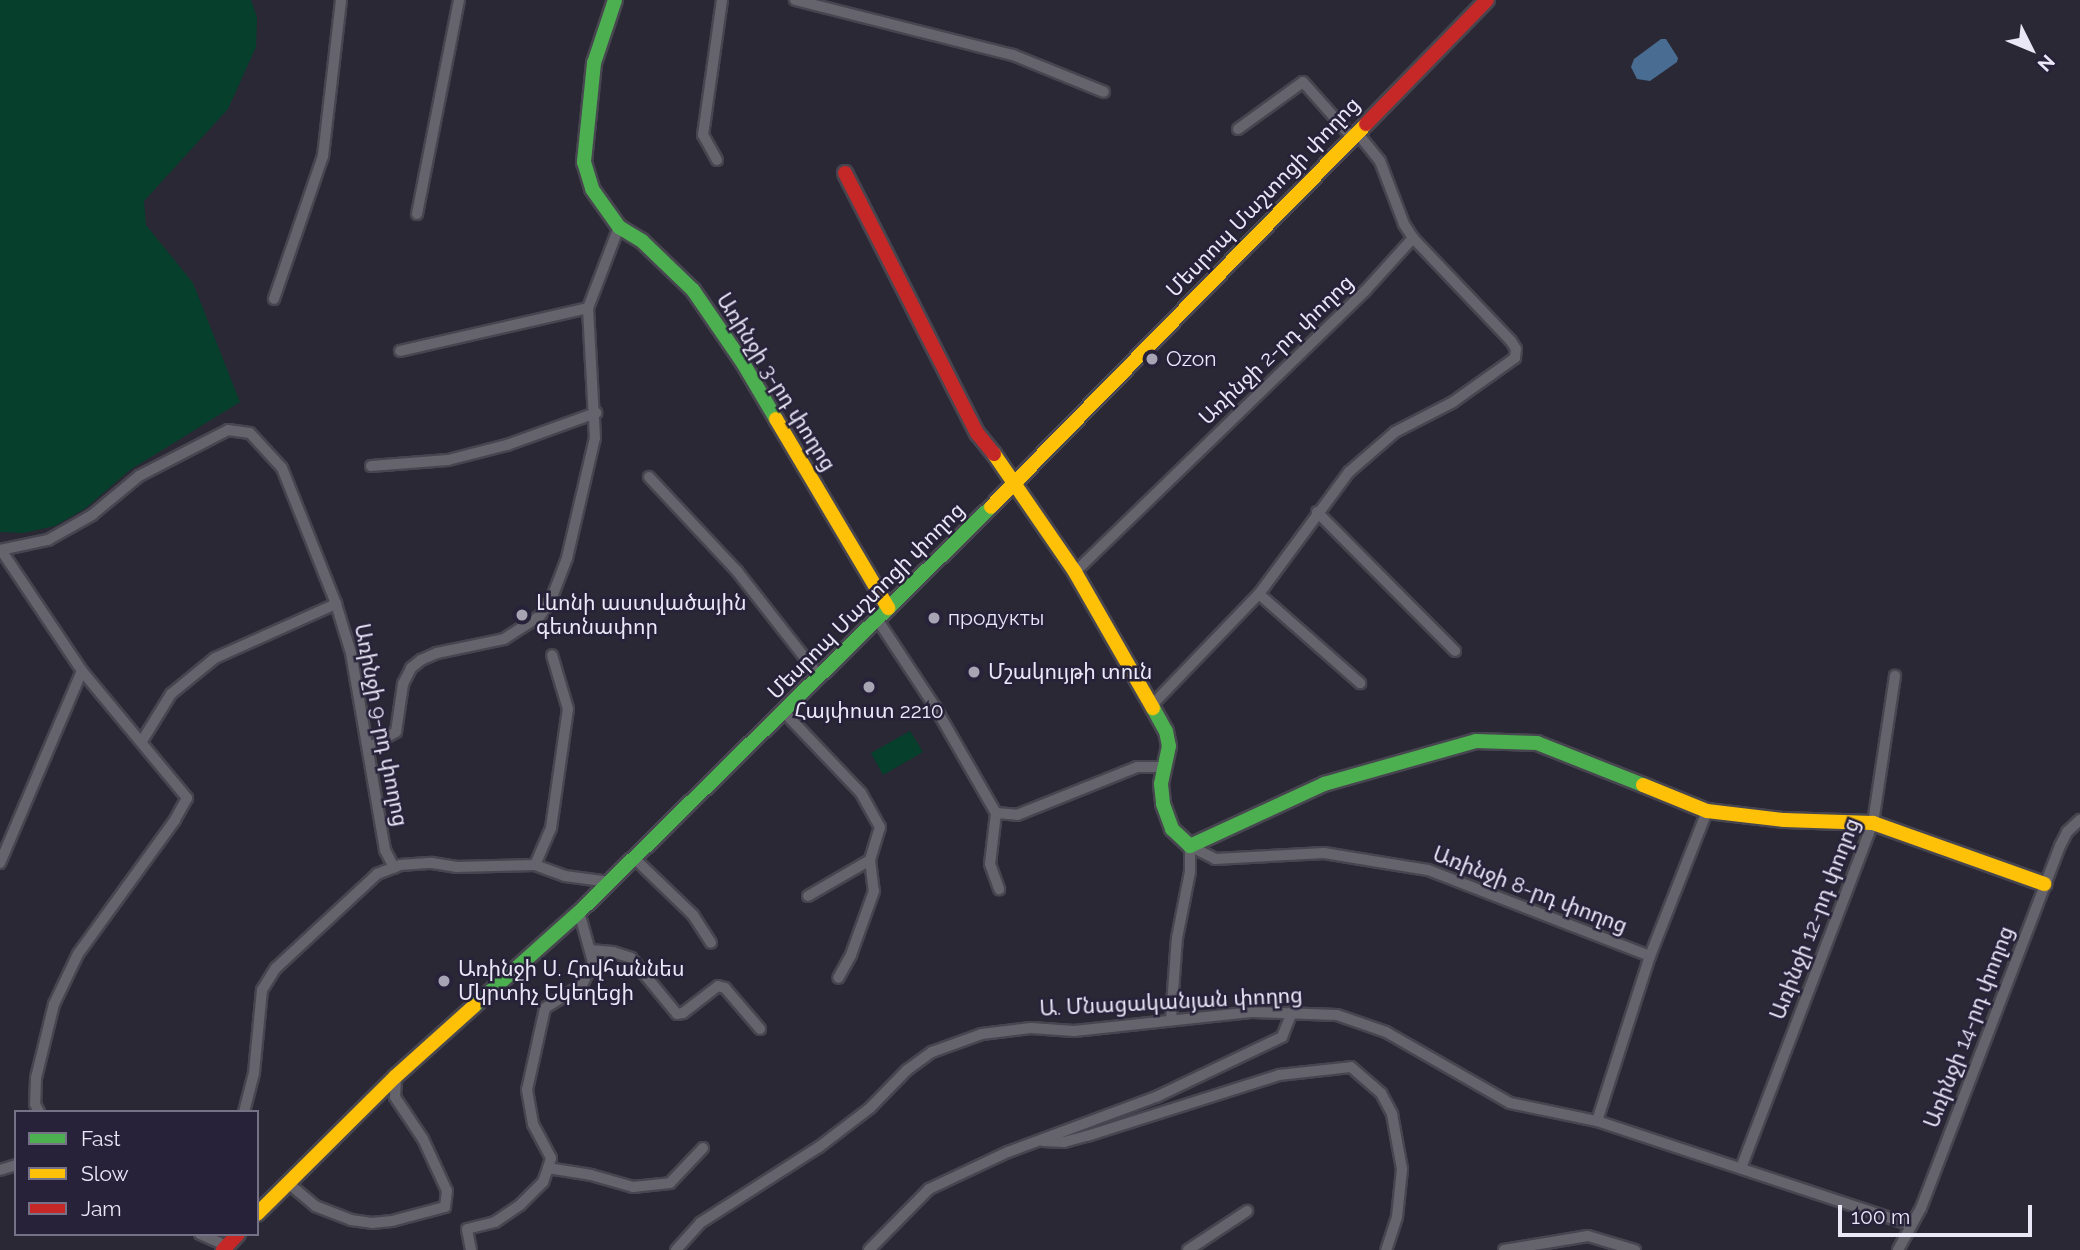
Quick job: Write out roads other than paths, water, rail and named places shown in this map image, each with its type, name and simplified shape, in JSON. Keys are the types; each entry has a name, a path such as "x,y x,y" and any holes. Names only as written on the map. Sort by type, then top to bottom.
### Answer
{"street":[{"path":"274,299 323,156 341,0"},
{"path":"417,214 459,0"},
{"name":"Առինջի 3-րդ փողոց","path":"615,0 594,63 584,162 592,189 619,227 642,241 693,290 743,363 883,613"},
{"path":"717,160 703,135 722,0"},
{"path":"794,0 1013,55 1104,92"},
{"name":"Մեսրոպ Մաշտոցի փողոց","path":"259,1207 288,1183 396,1076 579,912 1016,483 1354,133 1487,0"},
{"path":"1152,705 1259,594 1349,472 1395,432 1453,402 1515,358 1516,349 1511,341 1413,238 1404,224 1380,161 1303,82 1238,129"},
{"path":"845,173 977,433 1016,483 1075,572 1166,731 1169,746 1161,784 1163,804 1172,829 1190,846 1190,872 1177,937 1171,1019"},
{"path":"368,748 396,732 403,684 411,668 437,653 504,639 540,616 551,600 567,558 595,438 596,413 588,308 619,227"},
{"name":"Առինջի 2-րդ փողոց","path":"1075,572 1365,291 1413,238"},
{"path":"400,351 588,308"},
{"path":"371,466 448,460 507,445 596,413"},
{"name":"Առինջի 9-րդ փողոց","path":"0,550 48,540 92,515 139,476 228,429 250,433 282,468 336,604 351,653 385,850 394,868"},
{"path":"649,477 737,571 818,676"},
{"path":"1317,512 1455,651"},
{"path":"0,550 82,671 187,798 175,820 78,954 54,1004 36,1078 35,1104 38,1110"},
{"path":"1259,594 1360,683"},
{"path":"142,741 171,694 215,658 336,604"},
{"path":"883,613 996,813 990,864 999,889"},
{"path":"535,865 551,828 568,709 552,655"},
{"path":"0,863 82,671"},
{"name":"Առինջի 12-րդ փողոց","path":"1741,1168 1872,823 1895,676"},
{"path":"783,711 861,793 880,827 870,860 874,891 851,955 838,978"},
{"path":"1190,846 1324,784 1476,741 1537,743 1707,811 1784,820 1872,823 2044,884"},
{"path":"996,813 1017,815 1137,767 1165,766"},
{"path":"1597,1121 1650,956 1707,811"},
{"name":"Առինջի 14-րդ փողոց","path":"1898,1250 1921,1208 2044,884 2067,832 2080,820"},
{"name":"Առինջի 8-րդ փողոց","path":"1190,846 1215,859 1324,853 1428,870 1650,956"},
{"path":"634,858 693,915 711,943"},
{"path":"808,896 870,860"},
{"path":"245,1110 254,1073 262,990 276,968 377,874 394,868 432,863 456,867 535,865 565,876 610,882"},
{"path":"471,1250 467,1229 495,1222 520,1205 543,1182 548,1168 551,1158 533,1124 527,1090 533,1051 545,1008 582,985 593,962 579,912"},
{"path":"590,950 613,952 631,958 677,1014 683,1013 718,986 725,988 760,1029"},
{"path":"869,1250 929,1189 1008,1152 1156,1097 1282,1037 1292,1012"},
{"name":"Ա. Մնացականյան փողոց","path":"676,1250 700,1223 819,1147 870,1108 907,1070 932,1052 982,1034 1031,1028 1074,1031 1171,1019 1292,1012 1337,1015 1386,1032 1510,1103 1597,1121 1911,1225"},
{"path":"1043,1141 1064,1142 1087,1136 1279,1075 1351,1067 1381,1093 1392,1114 1402,1169 1399,1207 1386,1250"},
{"path":"288,1183 315,1206 361,1222 391,1221 445,1207 447,1191 423,1139 395,1097 396,1076"},
{"path":"548,1168 591,1175 633,1187 670,1182 702,1148"},
{"path":"0,1159 9,1167"},
{"path":"1188,1250 1247,1211"},
{"path":"204,1236 225,1248"},
{"path":"1504,1250 1588,1236 1635,1250"}],"water":[{"path":"1661,39 1666,39 1678,58 1677,62 1650,81 1637,79 1631,67 1634,59"}],"place":[{"name":"Ozon","path":"1152,359"},
{"name":"Լևոնի աստվածային գետնափոր","path":"522,615"},
{"name":"продукты","path":"934,618"},
{"name":"Մշակույթի տուն","path":"974,672"},
{"name":"Հայփոստ 2210","path":"869,687"},
{"name":"Առինջի Ս. Հովհաննես Մկրտիչ Եկեղեցի","path":"444,981"}]}
